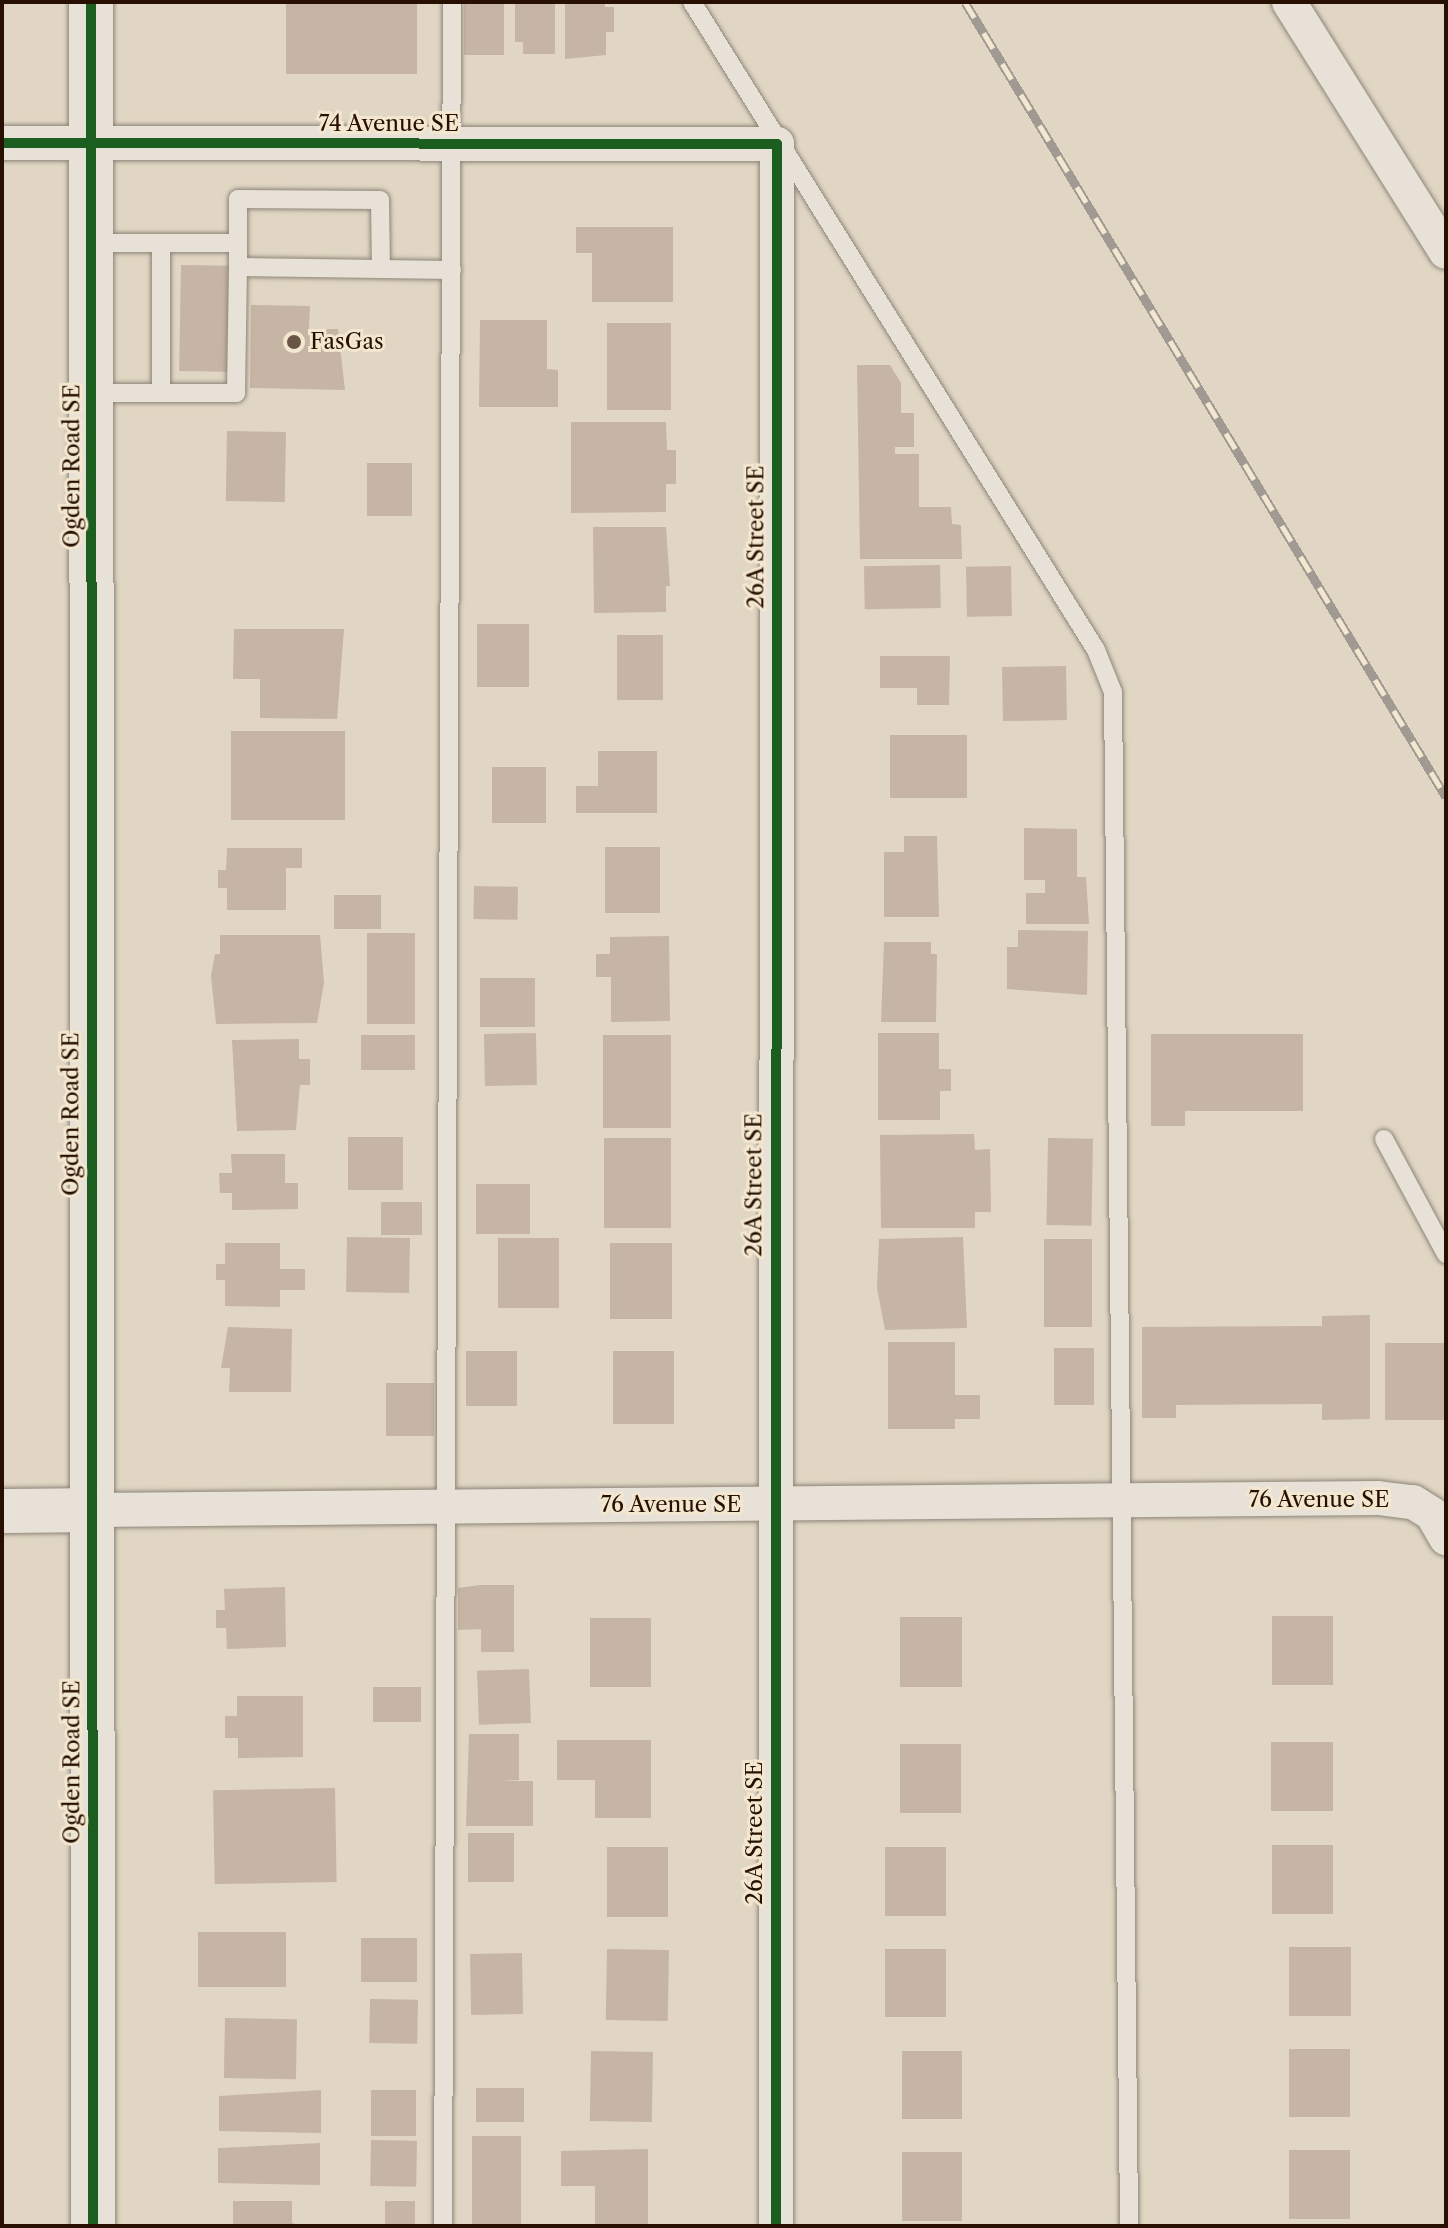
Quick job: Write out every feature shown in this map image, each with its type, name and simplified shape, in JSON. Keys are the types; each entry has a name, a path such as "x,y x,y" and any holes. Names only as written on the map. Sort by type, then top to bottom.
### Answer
{"street":[{"name":"Ogden Road SE","path":"91,2 90,1442 95,1510 91,1576 93,2226"},
{"path":"1289,2 1446,252"},
{"name":"74 Avenue SE","path":"2,143 777,144"},
{"name":"26A Street SE","path":"776,2226 777,144"},
{"name":"76 Avenue SE","path":"2,1511 1378,1498 1413,1502 1441,1522"}],"lane":[{"path":"443,2226 443,1506 452,2"},
{"path":"692,2 777,144 820,201 1088,636 1113,692 1129,2226"},
{"path":"92,393 236,393 238,199 380,200 381,269"},
{"path":"92,243 238,243"},
{"path":"161,243 161,393"},
{"path":"238,267 452,270"},
{"path":"1384,1139 1446,1254"}],"building":[{"path":"286,2 417,2 417,74 286,74"},
{"path":"464,2 504,2 504,55 464,55"},
{"path":"515,2 555,2 555,54 523,54 523,42 515,42"},
{"path":"565,2 605,2 605,7 614,7 614,32 606,32 606,55 565,59"},
{"path":"576,227 673,227 673,302 592,302 592,253 576,253"},
{"path":"181,265 230,266 228,372 179,371"},
{"name":"FasGas","path":"251,305 310,306 309,329 338,329 345,390 250,388"},
{"path":"480,320 547,320 547,369 558,370 558,407 479,407"},
{"path":"607,323 671,323 671,410 607,410"},
{"path":"857,365 890,365 901,383 901,413 914,413 914,447 895,447 895,454 919,454 919,507 951,507 952,524 961,525 962,559 860,559"},
{"path":"571,422 666,422 667,450 676,450 676,484 666,484 666,512 571,513"},
{"path":"227,431 286,432 285,502 226,501"},
{"path":"367,463 412,463 412,516 367,516"},
{"path":"593,527 666,527 670,586 666,586 666,612 594,613"},
{"path":"940,565 941,608 865,609 864,566"},
{"path":"1011,566 1012,616 967,617 966,567"},
{"path":"477,624 529,624 529,687 477,687"},
{"path":"234,629 344,629 337,719 260,718 260,679 233,679"},
{"path":"617,635 663,635 663,700 617,700"},
{"path":"880,656 950,656 949,705 917,705 917,688 880,688"},
{"path":"1066,666 1067,720 1003,721 1002,667"},
{"path":"231,731 345,731 345,820 231,820"},
{"path":"890,735 967,735 967,798 890,798"},
{"path":"598,751 657,751 657,813 576,813 576,786 598,786"},
{"path":"492,767 546,767 546,823 492,823"},
{"path":"1024,828 1077,829 1077,877 1086,877 1089,924 1026,924 1026,893 1045,893 1045,880 1024,880"},
{"path":"904,836 937,836 939,917 884,917 884,852 904,852"},
{"path":"605,847 660,847 660,913 605,913"},
{"path":"227,848 302,848 302,868 286,868 286,910 227,910 227,888 218,888 218,870 226,870"},
{"path":"474,886 518,887 517,920 473,919"},
{"path":"334,895 381,895 381,929 334,929"},
{"path":"1018,930 1088,931 1087,995 1007,989 1007,947 1018,947"},
{"path":"367,933 415,933 415,1024 367,1024"},
{"path":"220,935 320,935 324,983 317,1023 216,1024 211,976 215,954 220,954"},
{"path":"669,936 670,1021 611,1022 611,977 596,977 596,954 610,954 610,937"},
{"path":"884,942 931,942 931,954 937,954 936,1022 881,1022"},
{"path":"480,978 535,978 535,1027 480,1027"},
{"path":"536,1033 537,1085 485,1086 484,1034"},
{"path":"878,1033 939,1033 939,1069 951,1069 951,1091 940,1091 940,1120 878,1120"},
{"path":"1151,1034 1303,1034 1303,1111 1185,1111 1185,1126 1151,1126"},
{"path":"361,1035 415,1035 415,1070 361,1070"},
{"path":"603,1035 671,1035 671,1128 603,1128"},
{"path":"299,1039 299,1059 310,1059 310,1085 300,1085 296,1130 237,1131 232,1040"},
{"path":"974,1134 975,1150 990,1149 991,1212 975,1212 975,1228 881,1228 880,1135"},
{"path":"348,1137 403,1137 403,1190 348,1190"},
{"path":"604,1138 671,1138 671,1228 604,1228"},
{"path":"1048,1138 1093,1139 1091,1226 1046,1225"},
{"path":"231,1154 285,1154 285,1183 298,1183 298,1209 232,1210 232,1193 220,1193 219,1173 232,1173"},
{"path":"476,1184 530,1184 530,1234 476,1234"},
{"path":"381,1202 422,1202 422,1235 381,1235"},
{"path":"347,1237 410,1238 409,1293 346,1292"},
{"path":"963,1237 967,1328 885,1330 877,1288 879,1239"},
{"path":"498,1238 559,1238 559,1308 498,1308"},
{"path":"1044,1239 1092,1239 1092,1327 1044,1327"},
{"path":"225,1243 280,1243 280,1269 305,1269 305,1290 280,1290 280,1307 225,1306 225,1280 216,1280 216,1264 225,1264"},
{"path":"610,1243 672,1243 672,1319 610,1319"},
{"path":"1370,1315 1370,1419 1322,1420 1322,1404 1176,1405 1176,1418 1142,1418 1142,1327 1322,1326 1322,1316"},
{"path":"228,1327 292,1329 291,1392 229,1392 230,1368 221,1368"},
{"path":"888,1342 955,1342 955,1395 980,1395 980,1419 955,1419 955,1429 888,1429"},
{"path":"1385,1343 1446,1343 1446,1420 1385,1420"},
{"path":"1054,1348 1094,1348 1094,1405 1054,1405"},
{"path":"466,1351 517,1351 517,1406 466,1406"},
{"path":"613,1351 674,1351 674,1424 613,1424"},
{"path":"386,1383 434,1383 434,1436 386,1436"},
{"path":"514,1585 514,1652 481,1652 481,1629 458,1630 458,1588"},
{"path":"285,1587 286,1647 227,1649 226,1628 216,1628 216,1610 225,1610 224,1589"},
{"path":"1272,1616 1333,1616 1333,1685 1272,1685"},
{"path":"900,1617 962,1617 962,1687 900,1687"},
{"path":"590,1618 651,1618 651,1687 590,1687"},
{"path":"529,1669 531,1723 479,1725 477,1671"},
{"path":"373,1687 421,1687 421,1722 373,1722"},
{"path":"237,1696 303,1696 303,1757 238,1758 238,1738 225,1738 225,1716 237,1716"},
{"path":"469,1734 519,1734 519,1780 498,1781 533,1781 533,1826 466,1826"},
{"path":"557,1740 651,1740 651,1818 595,1818 595,1780 557,1780"},
{"path":"1271,1742 1333,1742 1333,1811 1271,1811"},
{"path":"900,1744 961,1744 961,1813 900,1813"},
{"path":"335,1788 337,1882 215,1884 213,1790"},
{"path":"468,1833 514,1833 514,1882 468,1882"},
{"path":"1272,1845 1333,1845 1333,1914 1272,1914"},
{"path":"607,1847 668,1847 668,1917 607,1917"},
{"path":"885,1847 946,1847 946,1916 885,1916"},
{"path":"198,1932 286,1932 286,1987 198,1987"},
{"path":"361,1938 417,1938 417,1982 361,1982"},
{"path":"1289,1947 1351,1947 1351,2016 1289,2016"},
{"path":"607,1949 669,1950 668,2021 606,2020"},
{"path":"885,1949 946,1949 946,2017 885,2017"},
{"path":"522,1953 523,2014 471,2015 470,1954"},
{"path":"370,1999 418,2000 417,2044 369,2043"},
{"path":"225,2018 297,2019 296,2079 224,2078"},
{"path":"1289,2049 1350,2049 1350,2117 1289,2117"},
{"path":"591,2051 653,2052 652,2122 590,2121"},
{"path":"902,2051 962,2051 962,2119 902,2119"},
{"path":"476,2088 524,2088 524,2122 476,2122"},
{"path":"321,2090 321,2133 219,2131 219,2096"},
{"path":"371,2090 416,2090 416,2136 371,2136"},
{"path":"472,2136 521,2136 521,2226 472,2226"},
{"path":"371,2140 417,2141 416,2187 370,2186"},
{"path":"320,2143 320,2185 218,2183 218,2148"},
{"path":"648,2149 648,2226 595,2226 595,2186 561,2186 561,2151"},
{"path":"1289,2150 1350,2150 1350,2219 1289,2219"},
{"path":"902,2152 962,2152 962,2221 902,2221"},
{"path":"233,2201 292,2201 292,2223 302,2226 233,2226"},
{"path":"385,2201 415,2201 415,2226 385,2226"}],"railway":[{"path":"965,2 1446,797"}],"cycle path":[{"path":"91,2 93,2226"},
{"path":"2,143 777,144 776,2226"}],"place":[{"name":"FasGas","path":"294,342"}]}
